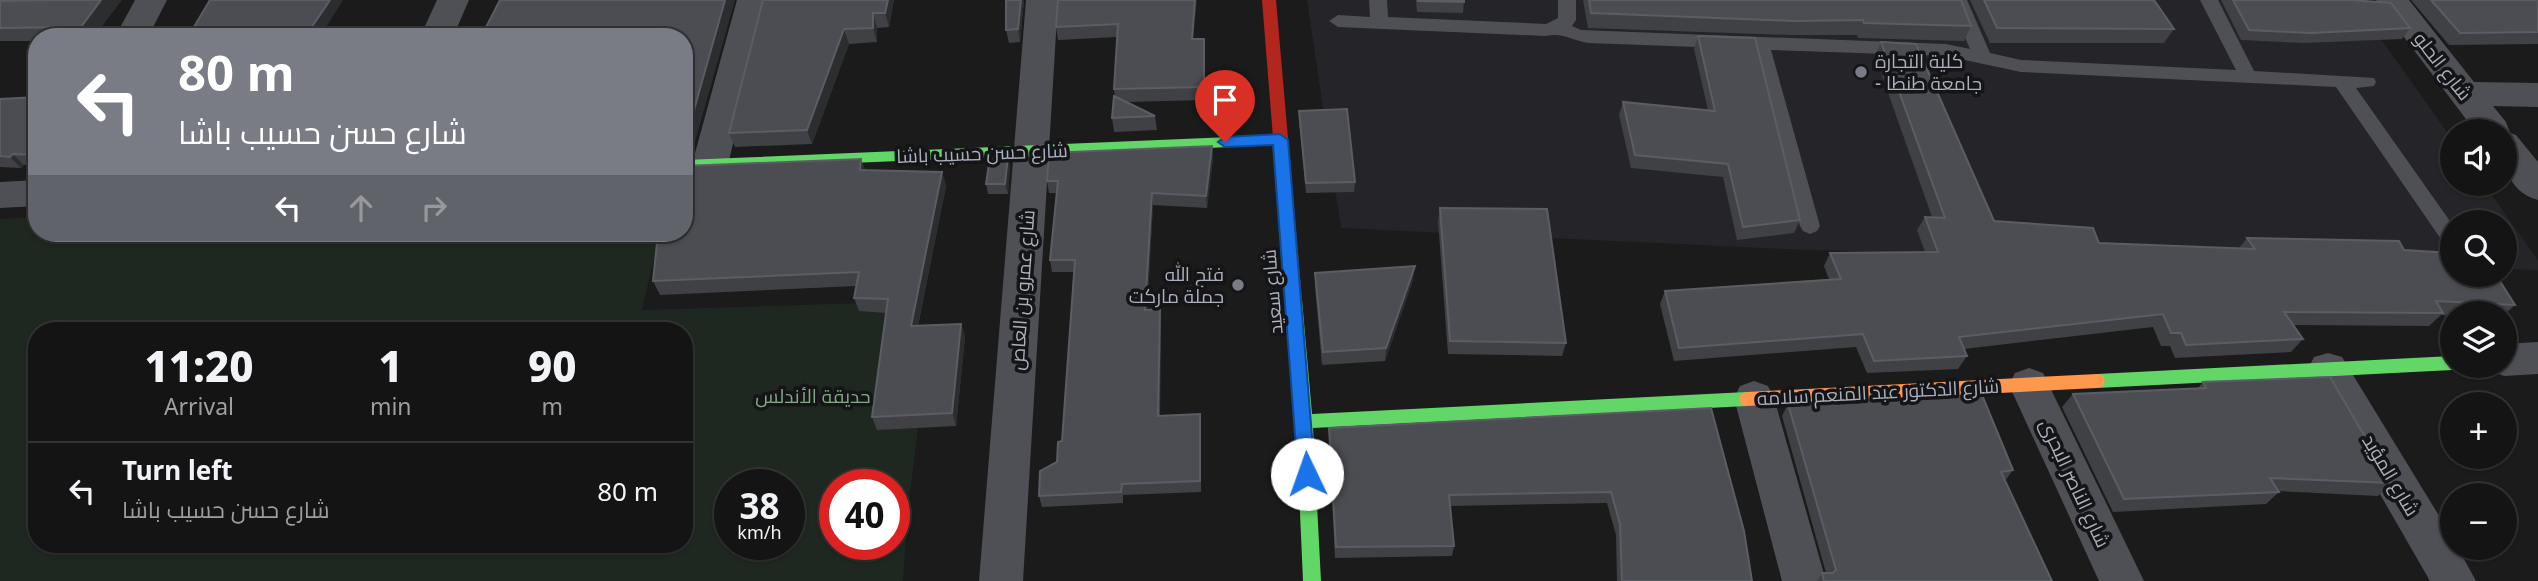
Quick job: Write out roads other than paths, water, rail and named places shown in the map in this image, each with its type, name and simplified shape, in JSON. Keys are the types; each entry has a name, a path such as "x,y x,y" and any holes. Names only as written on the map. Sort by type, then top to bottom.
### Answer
{"street":[{"path":"136,28 151,0"},
{"path":"440,28 453,0"},
{"path":"697,165 753,0"},
{"name":"شارع عمرو بن العاص","path":"1001,581 1042,0"},
{"name":"شارع سعيد","path":"1269,0 1304,421 1312,581"},
{"name":"شارع الحلو","path":"2392,0 2485,119"},
{"path":"2465,93 2538,95"},
{"name":"شارع حسن حسيب باشا","path":"697,165 1280,140"},
{"path":"2517,160 2538,187"},
{"path":"2517,359 2538,358"},
{"name":"شارع الدكتور عبد المنعم سلامه","path":"1304,421 2440,364"},
{"name":"شارع المؤيد","path":"2328,369 2454,581"},
{"name":"شارع الناصر البحرى","path":"2029,385 2122,581"},
{"path":"1754,398 1804,581"}],"lane":[{"path":"1378,0 1379,23"},
{"path":"1338,21 1546,30 1560,27 1567,20 1567,0"},
{"path":"1958,0 1983,58"},
{"path":"2209,0 2248,76"},
{"path":"1560,27 1578,36 1589,37 1947,50 2021,66 2367,82"},
{"path":"1760,44 1810,226"},
{"path":"2341,80 2440,223"}],"place":[{"name":"كلية التجارة - جامعة طنطا","path":"1861,72"},
{"name":"فتح الله جملة ماركت","path":"1238,285"}],"park label":[{"name":"حديقة الأندلس","path":"813,396"}]}
